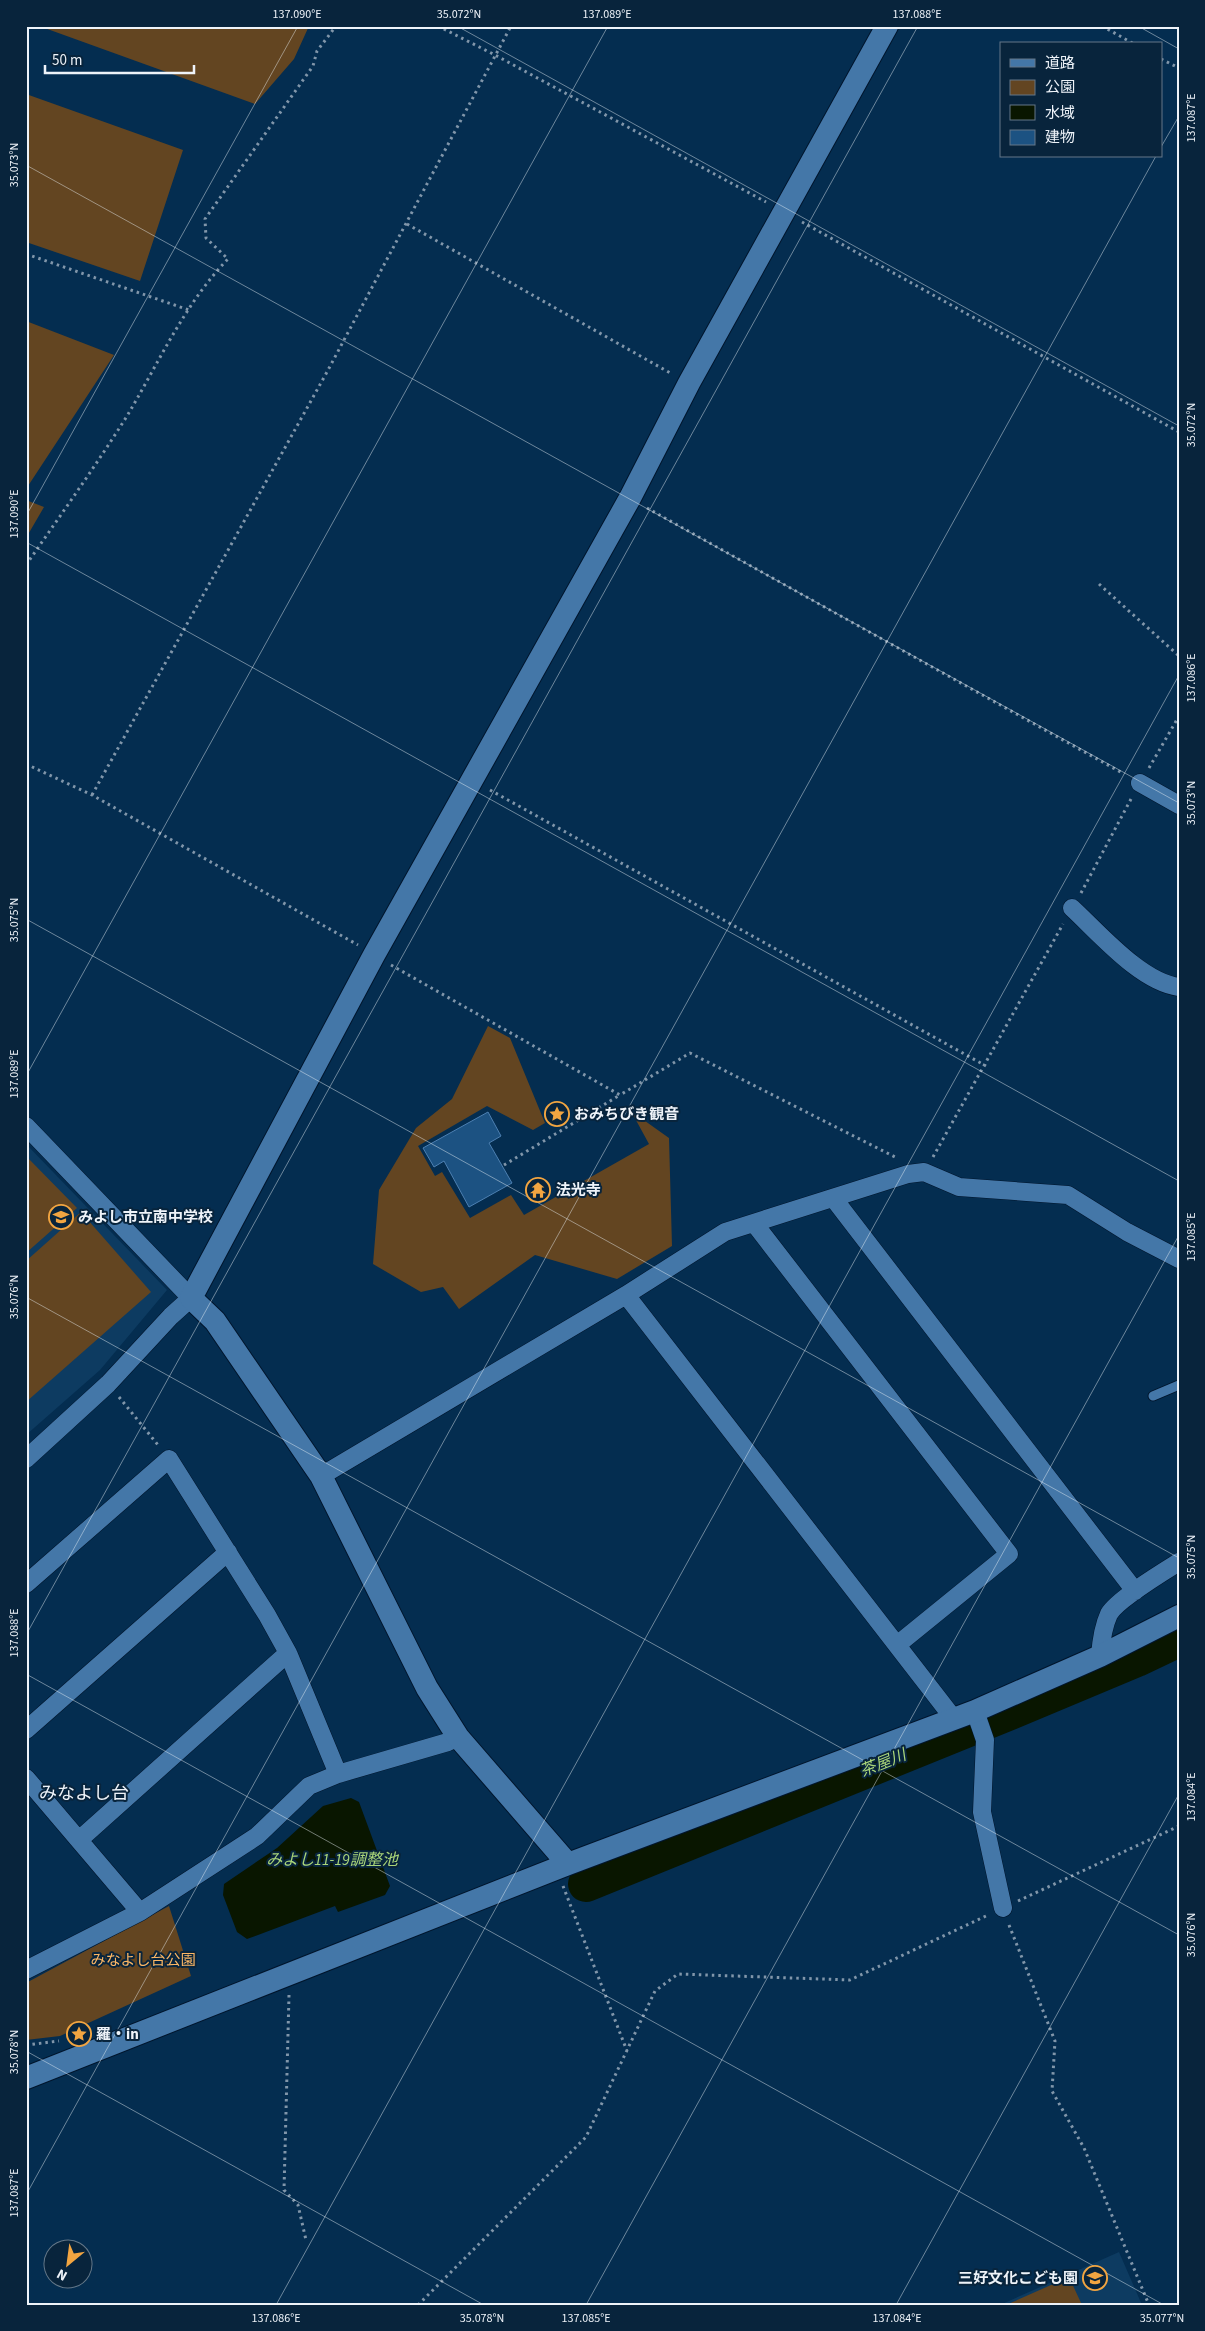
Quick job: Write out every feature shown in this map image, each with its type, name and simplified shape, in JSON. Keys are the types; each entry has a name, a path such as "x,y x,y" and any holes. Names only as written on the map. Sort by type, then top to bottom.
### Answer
{"street":[{"path":"26,1460 108,1384 171,1316 191,1298 374,955 630,498 689,384 887,26"},
{"path":"1140,783 1179,805"},
{"path":"1072,908 1136,966 1166,985 1179,987"},
{"path":"26,1126 215,1322 321,1476 426,1688 458,1737 562,1867"},
{"path":"321,1476 626,1295 725,1232 908,1174 924,1172 959,1187 1068,1195 1126,1232 1179,1259"},
{"path":"834,1199 1135,1591"},
{"path":"754,1223 1009,1554 897,1645"},
{"path":"626,1295 954,1719"},
{"path":"26,1584 169,1459 268,1615 288,1654 338,1774"},
{"path":"26,1730 228,1552"},
{"path":"1100,1656 1103,1632 1110,1612 1135,1591 1179,1562"},
{"path":"26,2078 562,1867 954,1719 979,1721 1179,1616"},
{"path":"79,1840 288,1654"},
{"path":"979,1721 985,1740 982,1812 1003,1908"},
{"path":"28,1964 140,1912 257,1836 309,1786 338,1774 448,1742 458,1737"},
{"path":"26,1778 140,1912"}],"lane":[{"path":"1153,1396 1179,1385"}],"path":[{"path":"26,565 126,418 189,310 216,272 228,259 206,238 205,219 313,66 317,51 336,26"},
{"path":"438,26 784,212 1179,432"},
{"path":"92,795 407,224 511,26"},
{"path":"1102,26 1130,42"},
{"path":"1162,60 1179,68"},
{"path":"407,224 689,384"},
{"path":"26,254 189,310"},
{"path":"630,498 1140,783"},
{"path":"1099,584 1179,656"},
{"path":"504,1165 690,1053 924,1172 986,1066 1140,783 1179,716"},
{"path":"26,764 92,795 620,1095"},
{"path":"473,781 986,1066"},
{"path":"108,1384 169,1459"},
{"path":"418,2305 586,2137 655,1991 678,1974 850,1980 1179,1826"},
{"path":"562,1867 627,2052"},
{"path":"1003,1908 1055,2041 1052,2091 1084,2148 1149,2305"},
{"path":"289,1974 284,2190 298,2205 306,2240"}],"shaded area":[{"name":"みよし市立南中学校","path":"26,1144 167,1290 100,1370 26,1435"},
{"name":"三好文化こども園","path":"1119,2252 1142,2305 1000,2305"}],"green space":[{"path":"39,26 309,26 294,59 255,104"},
{"path":"26,94 183,150 140,281 26,242"},
{"path":"26,321 114,355 26,489"},
{"path":"26,500 44,507 26,538"},
{"path":"488,1026 510,1038 545,1123 533,1130 487,1106 418,1146 435,1176 442,1172 470,1218 511,1195 524,1215 649,1144 631,1111 669,1138 672,1246 617,1279 535,1255 459,1309 443,1287 421,1292 373,1264 379,1190 416,1128 452,1099"},
{"path":"26,1156 77,1208 26,1253"},
{"path":"81,1212 151,1292 26,1402 26,1261"},
{"name":"みなよし台公園","path":"169,1906 191,1976 60,2036 26,2040 26,1983"},
{"path":"1069,2277 1082,2305 1006,2305"}],"water":[{"name":"みよし11-19調整池","path":"351,1798 359,1802 390,1886 385,1895 338,1912 335,1906 247,1939 237,1932 223,1895 224,1884 277,1848 323,1806"}],"building":[{"path":"488,1112 501,1136 489,1143 512,1183 469,1207 444,1161 434,1167 423,1148"}],"waterway":[{"name":"茶屋川","path":"586,1884 1010,1712 1137,1659 1179,1639"}],"place":[{"name":"おみちびき観音","path":"557,1114"},
{"name":"法光寺","path":"538,1190"},
{"name":"みよし市立南中学校","path":"61,1217"},
{"name":"羅・in","path":"79,2034"},
{"name":"三好文化こども園","path":"1095,2278"}],"district":[{"name":"みなよし台","path":"84,1793"}]}
